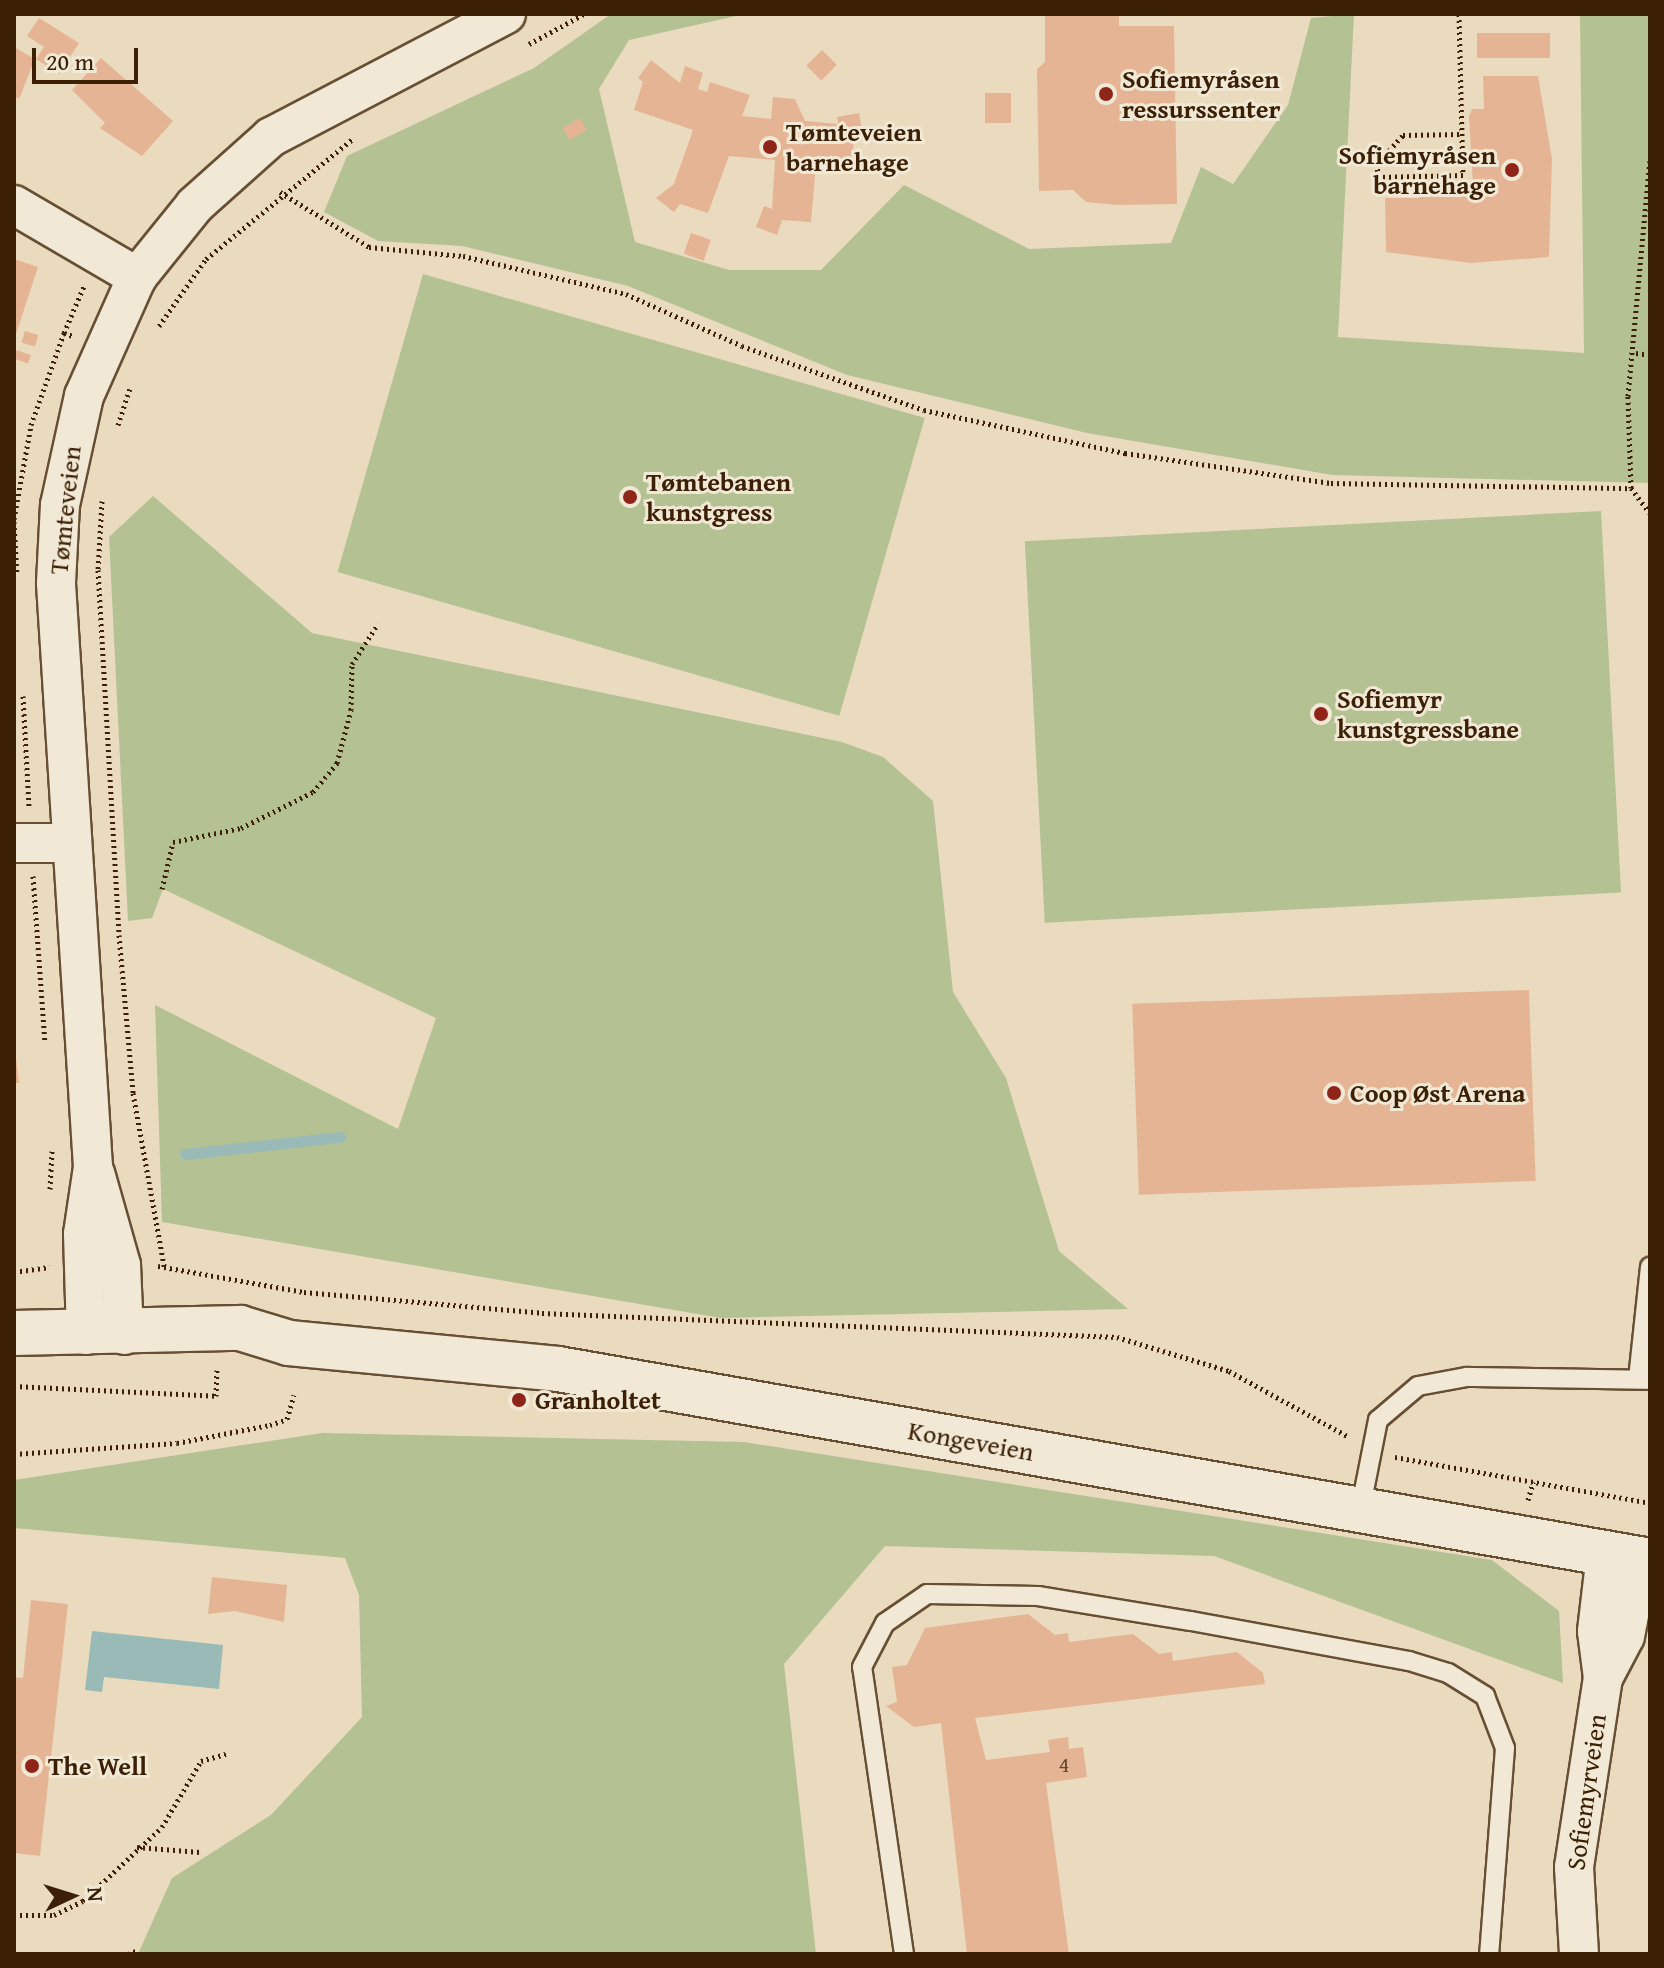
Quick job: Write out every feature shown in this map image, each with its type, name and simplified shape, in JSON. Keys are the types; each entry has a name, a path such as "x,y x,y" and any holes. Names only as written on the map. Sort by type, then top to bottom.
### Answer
{"main road":[{"name":"Kongeveien","path":"14,1333 120,1335 240,1328 289,1343 558,1369 1632,1558"}],"street":[{"name":"Tømteveien","path":"120,1335 83,1234 93,1167 69,843 56,583 60,505 84,396 137,277 195,205 271,137 506,14"},
{"path":"14,205 97,258 137,277"},
{"path":"22,843 69,843"},
{"name":"Sofiemyrveien","path":"1579,1954 1577,1833 1603,1678 1625,1636 1632,1558"}],"lane":[{"path":"1360,1511 1370,1448 1387,1408 1434,1381 1644,1380 1650,1267"},
{"path":"904,1954 862,1667 885,1623 927,1594 1038,1596 1176,1618 1409,1661 1461,1680 1485,1696 1505,1748 1489,1954"}],"path":[{"path":"521,49 584,14"},
{"path":"1459,14 1462,134 1463,175 1378,177 1377,164 1403,135 1462,134"},
{"path":"154,335 206,259 280,191 365,130"},
{"path":"1650,161 1636,353 1625,448 1631,488 1650,513"},
{"path":"280,191 369,247 463,256 626,294 742,346 924,410 1125,453 1331,483 1631,488"},
{"path":"64,333 97,258"},
{"path":"1636,353 1650,355"},
{"path":"115,434 134,378"},
{"path":"103,495 98,570 119,935 133,1093 164,1266"},
{"path":"14,522 17,580"},
{"path":"162,889 173,842 241,828 313,792 337,763 351,710 352,664 378,624"},
{"path":"23,689 22,843 46,1057"},
{"path":"49,1203 53,1133"},
{"path":"52,1255 53,1266"},
{"path":"14,1272 63,1265"},
{"path":"154,1265 304,1292 542,1313 1117,1337 1229,1371 1370,1448 1422,1464 1650,1503"},
{"path":"14,1386 216,1396 217,1370"},
{"path":"14,1454 177,1443 270,1425 287,1419 294,1395"},
{"path":"14,1915 54,1915 83,1901 137,1847 162,1827 201,1761 226,1754"},
{"path":"137,1847 200,1852"},
{"path":"128,1954 136,1951"}],"green space":[{"path":"611,14 745,14 629,40 599,89 635,242 729,270 821,270 904,185 1029,249 1171,243 1201,167 1233,184 1288,105 1311,18 1354,14 1338,337 1584,353 1580,14 1650,14 1650,483 1332,475 1087,433 847,375 628,286 462,246 378,241 324,212 347,156 534,68"},
{"name":"Tømtebanen kunstgress","path":"423,274 925,418 839,716 338,572"},
{"path":"153,496 312,633 842,742 883,757 933,801 953,992 1006,1078 1059,1251 1128,1309 721,1318 162,1222 155,1005 398,1129 436,1018 163,889 152,918 128,921 109,537"},
{"name":"Sofiemyr kunstgressbane","path":"1601,511 1621,892 1045,923 1025,541"},
{"path":"322,1433 744,1442 1492,1560 1559,1611 1563,1683 1214,1556 885,1546 784,1664 816,1954 138,1954 172,1878 271,1815 362,1717 359,1595 345,1558 14,1528 14,1480"}],"water":[{"path":"92,1631 223,1645 219,1689 104,1677 102,1692 85,1690"}],"building":[{"name":"Sofiemyråsen ressurssenter","path":"1045,14 1119,14 1119,26 1174,26 1177,204 1117,205 1086,202 1073,190 1039,191 1037,69 1045,62"},
{"path":"39,18 79,43 59,74 36,59 44,47 27,36"},
{"path":"1477,33 1550,33 1550,58 1477,58"},
{"path":"14,47 35,59 19,99 14,96"},
{"path":"822,50 837,65 821,80 806,66"},
{"path":"101,58 173,121 142,156 100,128 105,123 72,90"},
{"name":"Tømteveien barnehage","path":"651,60 680,83 685,66 703,73 698,89 707,92 710,82 750,95 742,116 771,119 773,97 795,99 805,121 838,124 837,117 859,113 863,135 854,137 852,165 816,163 811,222 782,220 777,235 756,227 764,206 772,209 775,160 729,156 708,213 680,204 674,212 656,198 674,184 693,130 634,110 643,82 638,78"},
{"name":"Sofiemyråsen barnehage","path":"1483,76 1538,76 1552,159 1549,257 1471,263 1386,252 1385,198 1419,198 1426,182 1473,185 1469,117 1472,109 1484,109"},
{"path":"985,93 1011,93 1011,123 985,123"},
{"path":"580,118 587,130 570,140 563,128"},
{"path":"691,233 711,240 704,261 684,254"},
{"path":"14,259 38,267 15,337 14,337"},
{"path":"25,331 38,335 35,347 21,342"},
{"path":"17,350 31,355 28,364 14,358"},
{"name":"Coop Øst Arena","path":"1529,990 1536,1181 1139,1195 1132,1004"},
{"path":"14,1042 19,1083 14,1083"},
{"path":"212,1577 287,1585 284,1622 235,1611 208,1614"},
{"name":"The Well","path":"31,1600 68,1604 40,1856 14,1853 14,1677 23,1678"},
{"path":"1028,1614 1055,1635 1068,1633 1069,1642 1133,1634 1159,1654 1172,1652 1173,1661 1237,1652 1263,1673 1265,1684 975,1718 986,1760 1050,1752 1048,1740 1068,1737 1069,1749 1083,1747 1087,1777 1046,1783 1069,1954 967,1954 941,1723 914,1727 886,1706 897,1702 892,1667 907,1665 925,1628"}],"waterway":[{"path":"185,1154 340,1137"}],"place":[{"name":"Sofiemyråsen ressurssenter","path":"1106,94"},
{"name":"Tømteveien barnehage","path":"770,147"},
{"name":"Sofiemyråsen barnehage","path":"1512,170"},
{"name":"Tømtebanen kunstgress","path":"630,497"},
{"name":"Sofiemyr kunstgressbane","path":"1321,714"},
{"name":"Coop Øst Arena","path":"1334,1093"},
{"name":"Granholtet","path":"519,1400"},
{"name":"The Well","path":"32,1766"}]}
